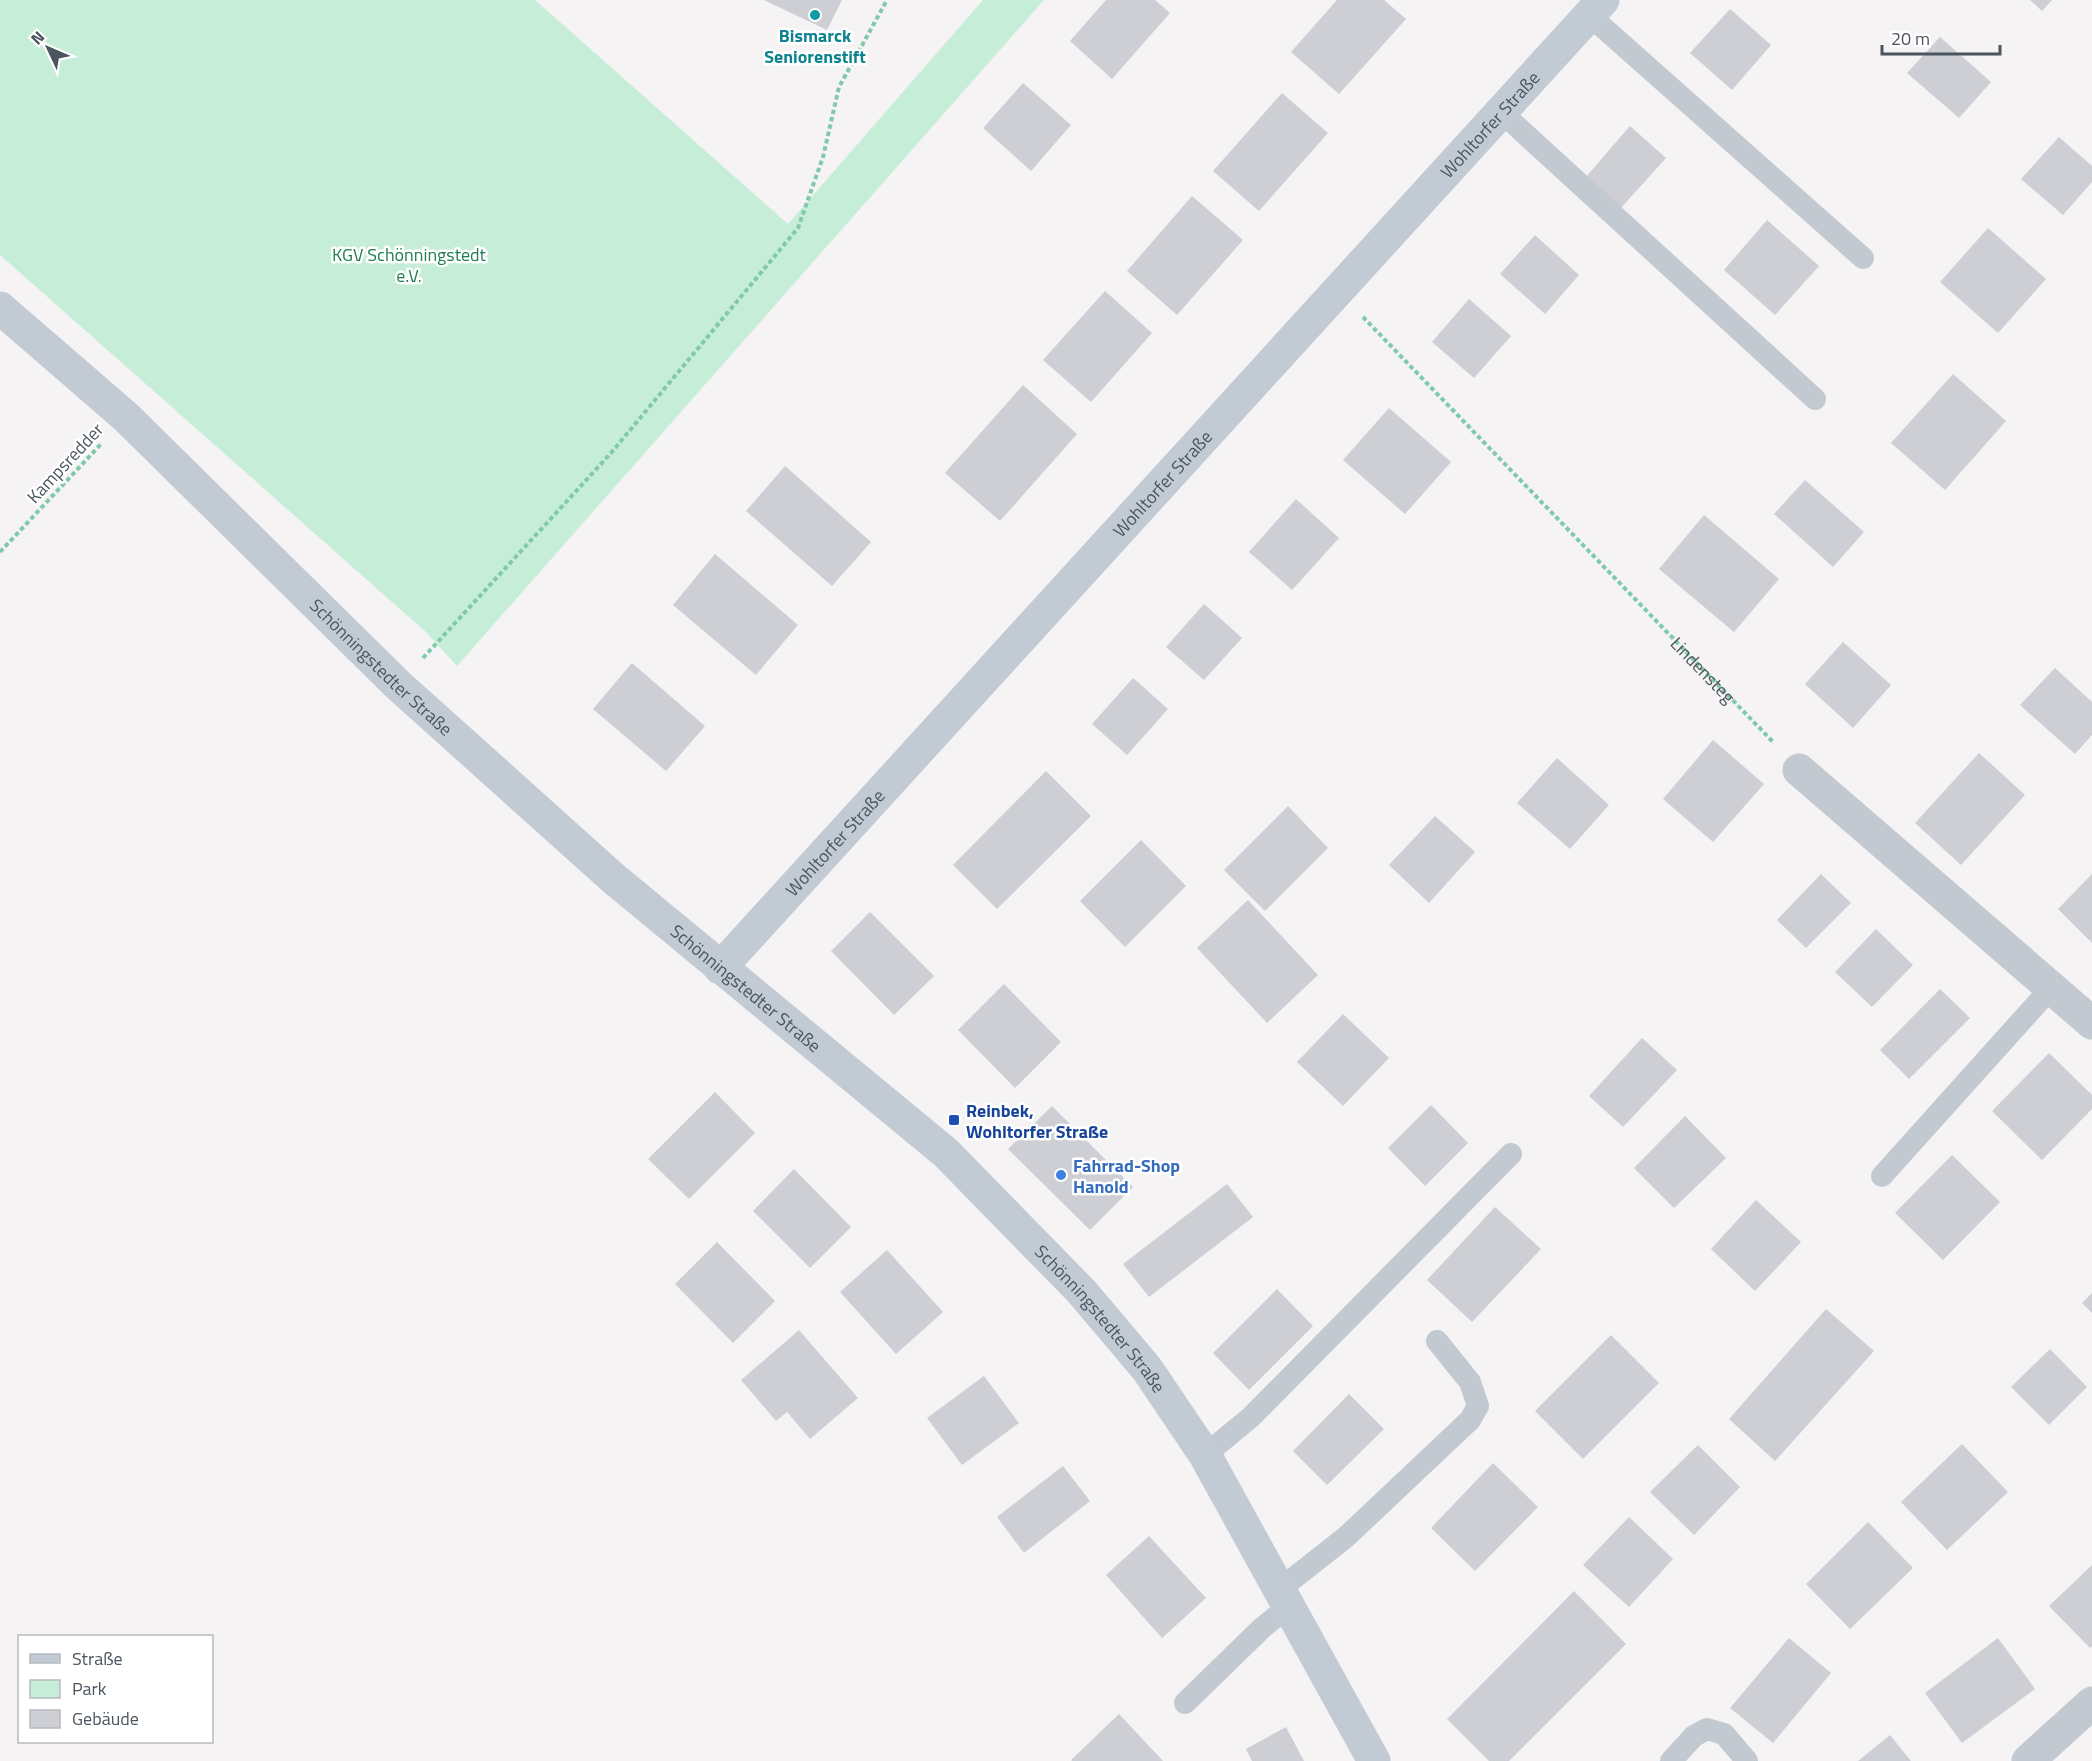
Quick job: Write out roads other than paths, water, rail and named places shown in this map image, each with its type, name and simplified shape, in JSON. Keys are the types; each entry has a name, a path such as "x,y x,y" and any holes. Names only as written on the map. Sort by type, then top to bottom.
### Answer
{"main road":[{"name":"Wohltorfer Straße","path":"720,969 1596,7"},
{"name":"Schönningstedter Straße","path":"0,308 126,417 398,685 604,871 954,1161 1082,1292 1147,1369 1205,1455 1374,1761"}],"street":[{"path":"1799,770 2092,1023"},
{"path":"2028,1761 2092,1703"}],"lane":[{"path":"1596,7 1863,258"},
{"path":"1501,112 1815,399"},
{"path":"1882,1176 2051,988"},
{"path":"1205,1455 1251,1417 1511,1154"},
{"path":"1185,1703 1262,1628 1284,1598 1470,1420 1478,1406 1470,1382 1437,1341"},
{"path":"1671,1761 1694,1736 1707,1730 1724,1734 1747,1761"}],"place":[{"name":"Bismarck Seniorenstift","path":"815,15"},
{"name":"Reinbek, Wohltorfer Straße","path":"954,1120"},
{"name":"Fahrrad-Shop Hanold","path":"1061,1175"}],"park label":[{"name":"KGV Schönningstedt e.V.","path":"409,264"}]}
